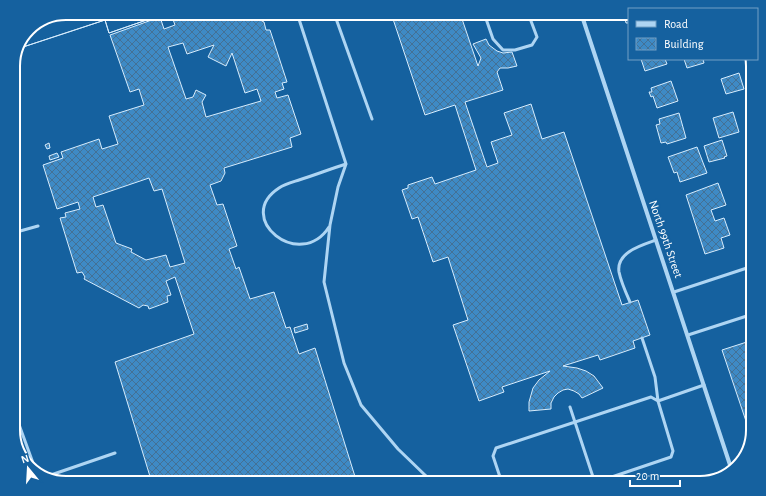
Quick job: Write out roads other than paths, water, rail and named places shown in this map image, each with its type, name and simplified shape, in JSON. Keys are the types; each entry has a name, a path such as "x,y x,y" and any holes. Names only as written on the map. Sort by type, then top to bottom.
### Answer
{"street":[{"name":"North 99th Street","path":"583,20 730,465"}],"lane":[{"path":"299,20 346,164 338,187 330,225 324,282 344,363 361,405 398,449 426,476"},
{"path":"337,20 372,119"},
{"path":"486,20 493,39 503,50 515,50 532,45 537,37 531,20"},
{"path":"330,225 324,235 313,241 301,244 289,243 277,238 269,229 264,218 264,207 268,196 280,187 346,164"},
{"path":"20,231 38,226"},
{"path":"630,302 619,272 621,261 628,252 656,240"},
{"path":"674,292 746,268"},
{"path":"688,335 746,316"},
{"path":"615,476 671,457 673,451 658,401 656,377 642,338"},
{"path":"500,476 493,456 496,448 651,398 658,401 704,385"},
{"path":"570,407 593,476"},
{"path":"20,427 28,448"},
{"path":"54,474 115,453"}]}
